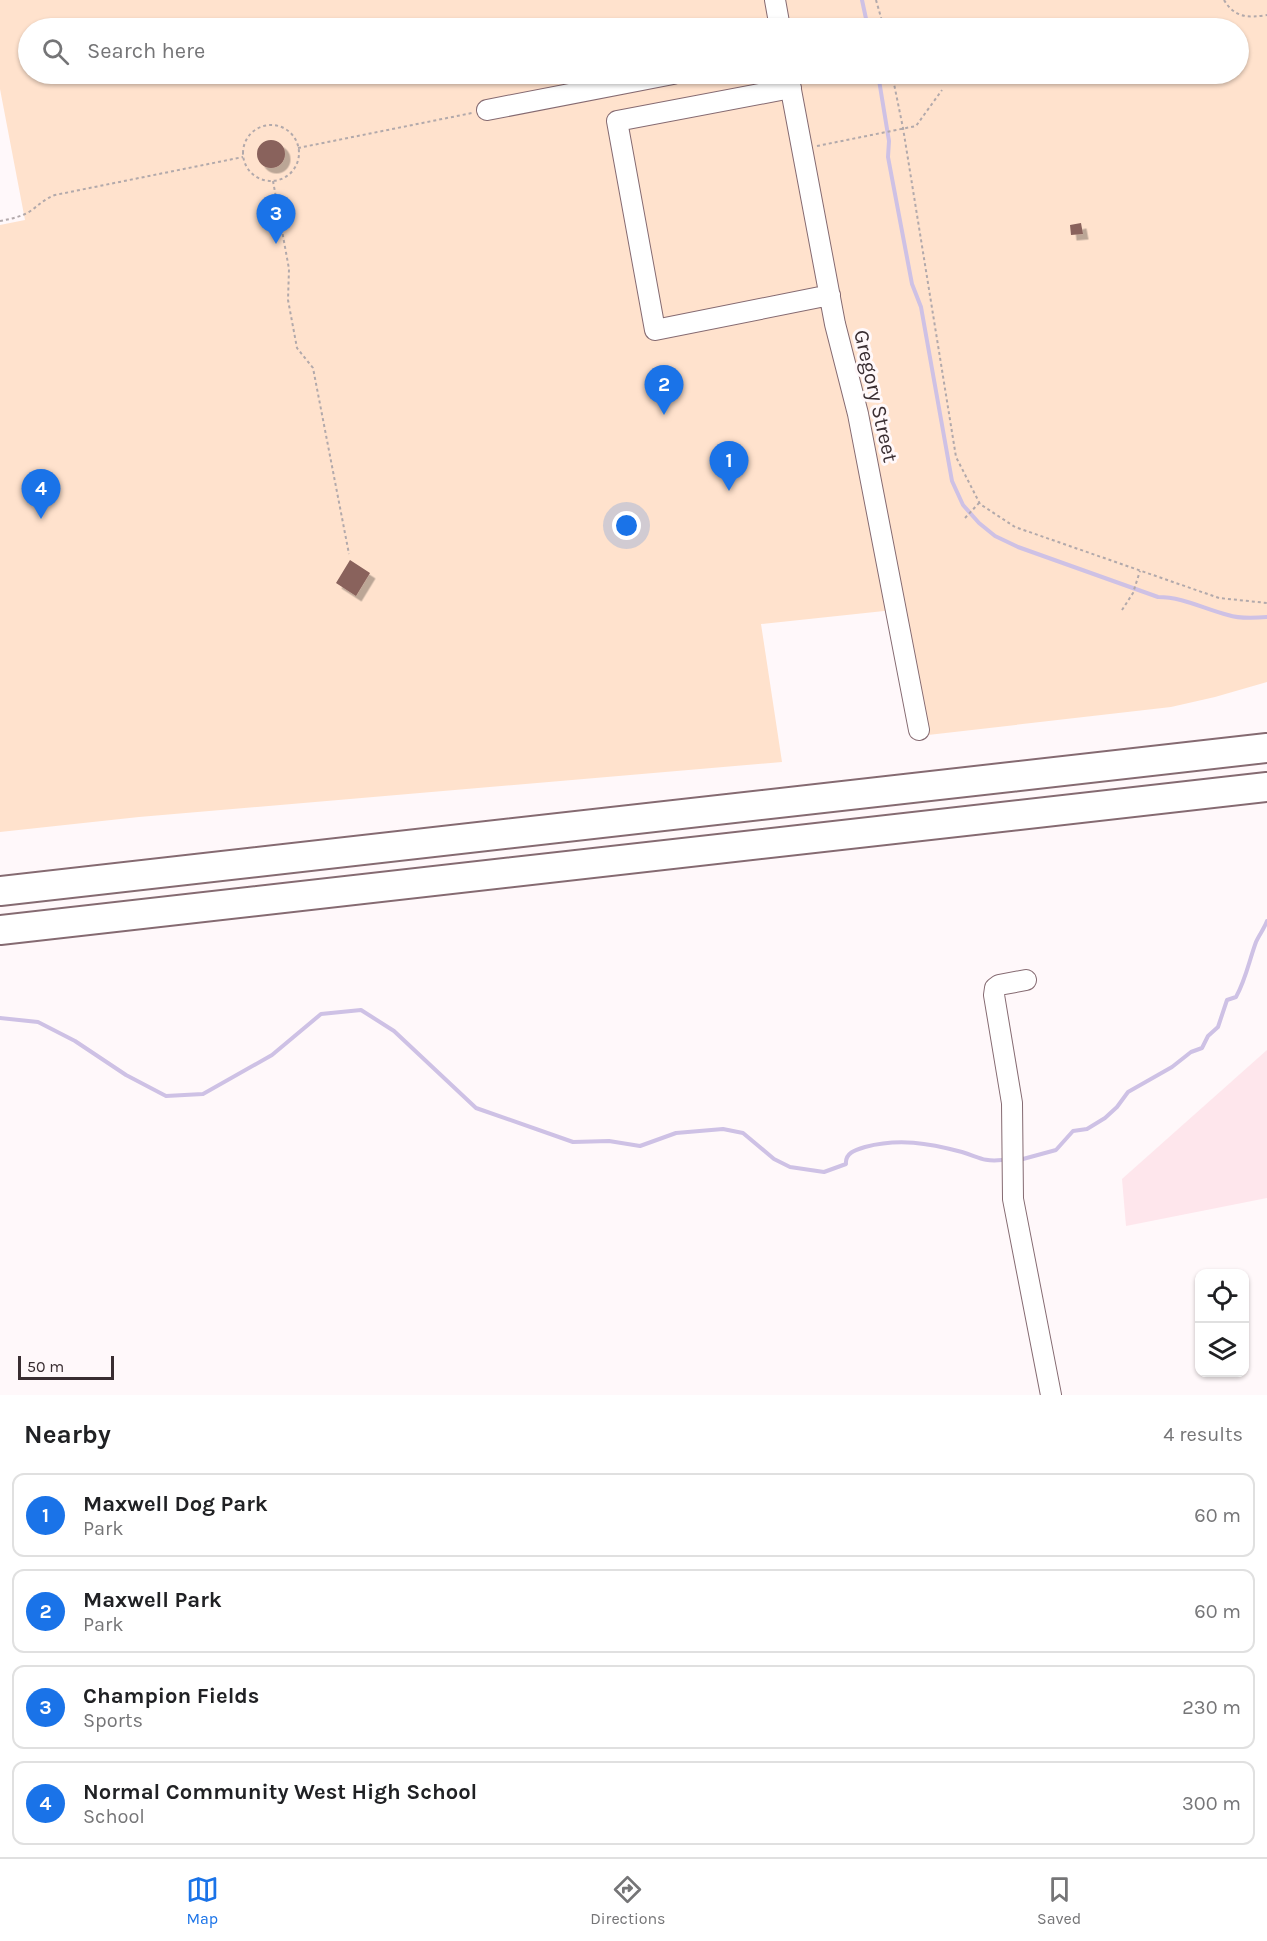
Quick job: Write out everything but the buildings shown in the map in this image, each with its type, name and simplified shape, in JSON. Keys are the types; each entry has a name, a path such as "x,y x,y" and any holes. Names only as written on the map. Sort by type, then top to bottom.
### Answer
{"highway":[{"path":"0,891 1267,748"},
{"path":"0,930 1267,788"}],"street":[{"path":"775,0 778,18"},
{"path":"486,110 621,84"},
{"path":"777,84 617,121 655,330 830,295"},
{"name":"Gregory Street","path":"791,84 835,324 858,414 919,730"},
{"path":"1026,980 999,985 995,988 994,995 1011,1103 1013,1199 1051,1395"}],"path":[{"path":"876,0 881,18"},
{"path":"1224,0 1237,14 1252,18 1267,15"},
{"path":"894,84 956,457 980,503 1015,526 1140,571 1219,598 1267,603"},
{"path":"802,148 916,126 942,90"},
{"path":"298,148 486,110"},
{"path":"270,124 289,131 295,138 298,148 299,157 291,172 284,178 273,180 258,178 245,166 243,148 246,138 261,126 270,124"},
{"path":"0,221 15,218 30,211 48,197 55,195 243,157"},
{"path":"273,180 289,269 288,300 297,348 313,368 349,554"},
{"path":"966,516 980,503"},
{"path":"1122,609 1134,593 1140,571"}],"shaded area":[{"path":"0,0 1267,0 1267,682 1171,707 928,735 903,609 761,624 782,762 139,817 0,832 0,225 25,220 0,89"},
{"path":"1267,1050 1267,1198 1126,1226 1122,1179"}],"waterway":[{"path":"862,0 866,18"},
{"path":"880,84 889,141 888,157 912,284 921,307 952,481 963,505 995,536 1018,547 1158,597 1185,601 1233,616 1267,617"},
{"path":"1023,1159 1056,1150 1073,1131 1087,1129 1105,1118 1128,1092 1172,1067 1191,1052 1202,1048 1208,1036 1218,1027 1227,1000 1236,997 1256,942 1267,921"},
{"path":"0,1018 38,1022 75,1041 126,1075 166,1096 203,1094 272,1055 321,1014 361,1010 394,1031 476,1108 573,1142 609,1141 640,1146 676,1133 723,1129 743,1133 774,1159 790,1167 824,1172 846,1164 847,1157 854,1151 878,1144 902,1142 937,1146 985,1160 1002,1160"}],"place":[{"name":"Champion Fields","path":"276,244"},
{"name":"Maxwell Park","path":"664,415"},
{"name":"Maxwell Dog Park","path":"729,491"},
{"name":"Normal Community West High School","path":"41,519"}]}
